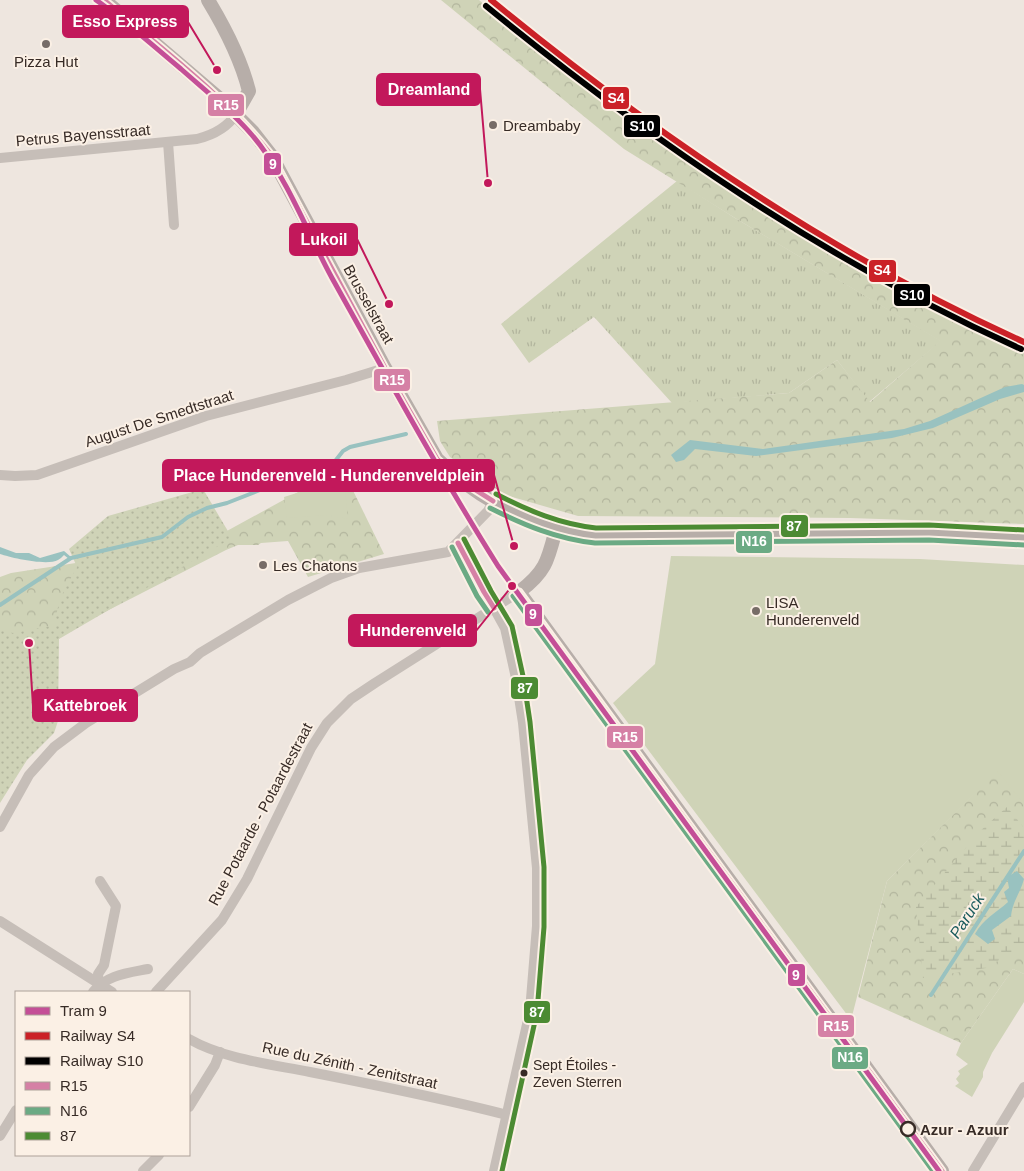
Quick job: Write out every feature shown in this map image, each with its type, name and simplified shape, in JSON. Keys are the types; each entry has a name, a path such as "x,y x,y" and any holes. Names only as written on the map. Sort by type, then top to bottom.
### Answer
{"street":[{"name":"Brusselstraat","path":"104,0 236,114 271,155 385,368 437,459 463,482 493,501 539,524 573,534 596,536 929,532 1024,538"},
{"path":"208,0 219,18 245,74 248,91 236,114"},
{"name":"Petrus Bayensstraat","path":"0,158 198,139 212,135 224,127 236,114"},
{"name":"Petrus Bayensstraat","path":"168,142 174,224"},
{"name":"August De Smedtstraat","path":"0,475 37,475 206,416 385,368"},
{"path":"0,827 29,775 41,760 62,740 94,718 174,668 190,662 200,652 309,588 359,568 448,552 488,511 493,501"},
{"name":"Rue Potaarde - Potaardestraat","path":"157,991 222,920 247,879 311,748 327,722 351,700 375,683 529,585 547,562 556,529"},
{"path":"519,592 942,1171"},
{"path":"494,608 504,628 516,678 530,787 536,868 537,926 530,1011 494,1171"},
{"path":"96,988 98,974 104,964 116,906 100,880"},
{"path":"0,921 96,988"},
{"path":"96,988 119,974 148,969"},
{"name":"Rue du Zénith - Zenitstraat","path":"190,1039 220,1052 507,1115"},
{"path":"190,1105 215,1065 220,1052"},
{"path":"973,1171 1024,1087"},
{"path":"0,1136 15,1112"},
{"path":"143,1171 158,1156"}],"green space":[{"path":"441,0 479,0 573,76 657,138 743,196 832,250 923,300 1024,350 1024,524 850,518 578,516 505,495 450,457 440,441 437,421 789,393 837,360 870,402 940,341 624,149"},
{"path":"677,181 735,218 941,341 869,402 837,360 789,393 672,403 594,317 529,363 501,324"},
{"path":"342,468 384,554 308,577 288,541 261,543 258,545 238,545 54,638 0,636 0,577 11,573 205,543"},
{"path":"342,474 348,519 326,515 287,518 284,497 316,487"},
{"path":"203,489 232,538 59,639 58,721 54,733 27,760 0,803 0,630 13,633 55,625 60,601 77,567 69,549 108,516"},
{"path":"671,556 920,559 1024,565 1024,803 997,771 887,881 851,1020 613,703 655,664"},
{"path":"1024,688 1024,974 1013,969 961,1043 858,997 887,881 997,770"},
{"path":"1007,807 1024,828 1024,945 986,968 923,978 916,907 979,832"},
{"path":"1013,969 1024,974 1024,1002 992,1053 983,1072 983,1077 972,1097 955,1086 959,1083 956,1079 960,1074 958,1071 968,1064 956,1055 961,1043"}],"water":[{"path":"1024,385 1024,392 1000,399 933,428 892,438 756,456 695,449 684,460 676,462 671,455 690,440 763,449 904,429 930,421 1005,387"},
{"path":"0,547 16,553 29,553 40,558 64,551 71,557 69,559 64,555 59,560 53,562 29,561 0,554"},
{"path":"1017,871 1024,879 1011,916 992,930 995,939 988,944 975,934 986,920 1008,902 1004,892 1009,888 1007,877"}],"waterway":[{"path":"0,605 71,558 162,537 188,517 207,508 227,503 260,490 284,485 326,469 332,465 343,451 350,447 406,434"},
{"name":"Paruck","path":"931,995 1024,851"}],"tram line":[{"name":"9","path":"96,0 129,25 212,96 242,124 271,160 281,176 332,278 413,423 498,566 939,1171"}],"rail line":[{"name":"S4","path":"491,0 616,98 746,189 882,271 952,308 1024,342"},
{"name":"S10","path":"486,6 612,104 742,195 810,238 879,278 949,315 1021,349"}],"transit line":[{"name":"R15","path":"104,0 213,93 253,133 271,155 385,368 437,459 463,482 493,501"},
{"name":"87","path":"496,494 545,516 596,528 929,525 1024,530"},
{"name":"N16","path":"490,508 541,530 567,538 595,543 929,540 1024,545"},
{"name":"87","path":"464,539 512,626 523,676 530,722 544,867 544,927 537,1012 502,1171"},
{"name":"R15","path":"458,543 494,608"},
{"name":"N16","path":"452,547 477,596 488,612"},
{"name":"R15","path":"519,592 942,1171"},
{"name":"N16","path":"513,596 933,1171"}],"place":[{"name":"Pizza Hut","path":"46,44"},
{"name":"Esso Express","path":"217,70"},
{"name":"Dreambaby","path":"493,125"},
{"name":"Dreamland","path":"488,183"},
{"name":"Lukoil","path":"389,304"},
{"name":"Place Hunderenveld - Hunderenveldplein","path":"514,546"},
{"name":"Les Chatons","path":"263,565"},
{"name":"Hunderenveld","path":"512,586"},
{"name":"LISA Hunderenveld","path":"756,611"},
{"name":"Kattebroek","path":"29,643"},
{"name":"Sept Étoiles - Zeven Sterren","path":"524,1073"},
{"name":"Azur - Azuur","path":"908,1129"}]}
